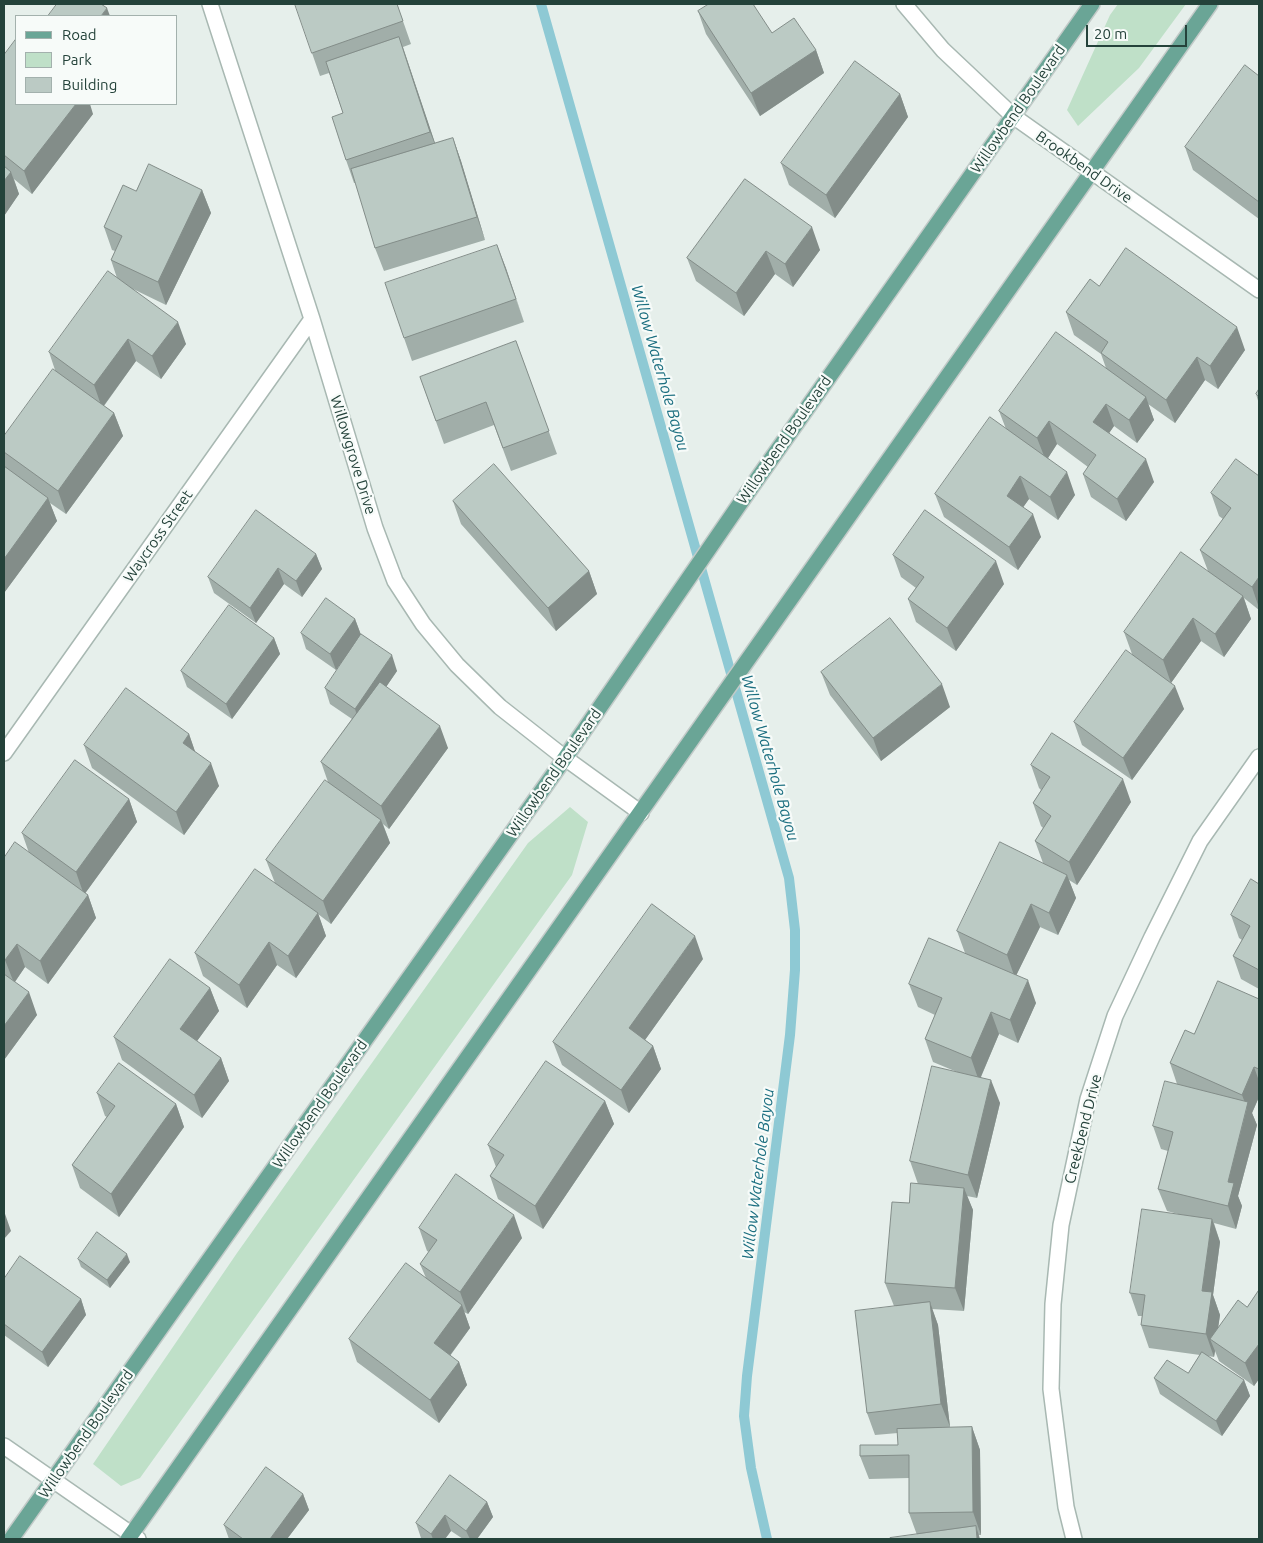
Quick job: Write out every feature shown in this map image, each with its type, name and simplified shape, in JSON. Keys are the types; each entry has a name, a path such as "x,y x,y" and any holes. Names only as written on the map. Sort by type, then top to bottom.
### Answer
{"main road":[{"name":"Willowbend Boulevard","path":"11,1539 564,758 748,492 1092,4"},
{"path":"133,1538 782,610 1210,4"}],"street":[{"name":"Willowgrove Drive","path":"210,4 312,319 375,528 395,581 423,624 456,665 500,707 564,758 641,813"},
{"name":"Brookbend Drive","path":"904,4 943,50 1013,116 1259,290"},
{"name":"Waycross Street","path":"4,753 312,319"},
{"name":"Creekbend Drive","path":"1074,1539 1066,1507 1051,1389 1053,1304 1061,1225 1088,1099 1116,1016 1156,929 1200,842 1259,757"},
{"path":"4,1446 133,1538"}],"green space":[{"path":"1118,4 1186,4 1139,68 1078,126 1067,110 1110,15"},
{"path":"570,807 588,822 572,875 140,1478 121,1486 93,1464 237,1253 528,843"}],"building":[{"path":"57,4 101,4 107,8 102,15 49,15"},
{"path":"295,4 397,4 403,21 312,53"},
{"path":"709,4 753,4 772,33 794,18 816,50 751,93 698,11"},
{"path":"399,37 430,132 346,160 332,117 343,113 326,62"},
{"path":"15,40 15,105 75,105 24,171 4,155 4,55"},
{"path":"855,61 900,94 826,195 781,163"},
{"path":"1245,65 1259,76 1259,202 1185,147"},
{"path":"453,138 477,217 375,248 351,169"},
{"path":"149,164 202,190 158,282 111,260 122,236 104,227 123,185 136,191"},
{"path":"4,166 11,172 4,181"},
{"path":"745,179 812,227 785,264 766,251 736,293 687,258"},
{"path":"497,245 516,299 404,338 385,283"},
{"path":"1126,248 1237,327 1210,366 1197,357 1166,400 1101,353 1108,342 1066,312 1090,279 1099,286"},
{"path":"108,271 178,322 152,356 128,339 94,385 49,352"},
{"path":"1056,332 1146,397 1129,420 1106,404 1093,422 1146,459 1117,499 1083,474 1096,455 1049,421 1037,438 999,411"},
{"path":"516,341 549,431 503,448 486,402 436,421 420,377"},
{"path":"53,369 114,413 58,491 4,452 4,436"},
{"path":"990,417 1067,472 1050,497 1020,476 1007,496 1033,514 1009,547 935,494"},
{"path":"1236,459 1259,476 1259,577 1252,587 1200,550 1231,508 1211,493"},
{"path":"494,464 589,571 548,608 453,501"},
{"path":"4,466 48,498 4,559"},
{"path":"256,510 316,554 296,581 278,568 250,608 208,577"},
{"path":"925,510 996,561 947,628 908,599 924,577 893,555"},
{"path":"1181,552 1243,596 1215,634 1193,618 1163,660 1124,632"},
{"path":"326,598 355,619 330,654 301,633"},
{"path":"229,605 274,638 226,704 181,671"},
{"path":"890,618 942,684 873,738 821,672"},
{"path":"361,634 392,655 355,709 325,688"},
{"path":"1126,650 1175,686 1123,758 1074,722"},
{"path":"380,682 440,726 381,806 321,762"},
{"path":"126,688 189,734 183,743 211,763 176,812 84,745"},
{"path":"1052,733 1123,779 1069,862 1035,841 1051,816 1033,803 1050,777 1031,765"},
{"path":"75,760 129,799 76,872 22,833"},
{"path":"325,780 381,820 323,901 266,860"},
{"path":"15,842 88,895 40,961 17,944 4,959 4,858"},
{"path":"1000,842 1067,875 1049,913 1031,904 1007,955 957,931"},
{"path":"255,869 318,913 288,956 269,942 239,985 195,953"},
{"path":"1251,879 1259,884 1259,970 1233,956 1250,926 1231,915"},
{"path":"652,904 695,936 629,1028 653,1046 621,1090 553,1042"},
{"path":"929,938 1028,980 1010,1020 991,1012 971,1058 925,1039 942,998 909,984"},
{"path":"170,959 210,988 180,1029 221,1058 194,1095 114,1037"},
{"path":"4,974 29,992 4,1026"},
{"path":"1218,981 1259,999 1259,1069 1254,1067 1242,1095 1170,1063 1185,1030 1194,1034"},
{"path":"546,1061 605,1101 535,1206 490,1176 504,1155 488,1145"},
{"path":"119,1063 176,1104 111,1194 72,1165 115,1106 97,1093"},
{"path":"932,1066 991,1080 968,1175 910,1161"},
{"path":"1165,1081 1248,1102 1228,1182 1234,1183 1228,1206 1158,1189 1173,1132 1153,1126"},
{"path":"456,1174 514,1215 460,1292 420,1264 437,1240 419,1228"},
{"path":"911,1183 964,1188 955,1288 885,1283 892,1202 909,1203"},
{"path":"1142,1209 1212,1219 1202,1291 1212,1292 1206,1334 1141,1325 1145,1295 1130,1293"},
{"path":"97,1232 127,1254 107,1280 78,1259"},
{"path":"20,1256 81,1299 42,1352 4,1324 4,1279"},
{"path":"406,1263 462,1305 434,1343 459,1362 430,1400 349,1339"},
{"path":"1259,1290 1259,1344 1245,1363 1210,1339 1238,1300 1247,1307"},
{"path":"930,1302 941,1404 867,1413 855,1311"},
{"path":"1202,1352 1244,1380 1216,1421 1154,1378 1167,1360 1188,1373"},
{"path":"972,1427 973,1512 909,1513 909,1455 860,1456 860,1445 898,1445 897,1429"},
{"path":"266,1467 303,1494 270,1539 243,1539 224,1525"},
{"path":"450,1475 487,1502 466,1531 445,1515 431,1534 416,1523"},
{"path":"976,1526 977,1539 890,1539 890,1538"}],"waterway":[{"name":"Willow Waterhole Bayou","path":"541,4 789,878 795,930 795,970 790,1035 747,1376 744,1416 751,1468 767,1539"}]}
